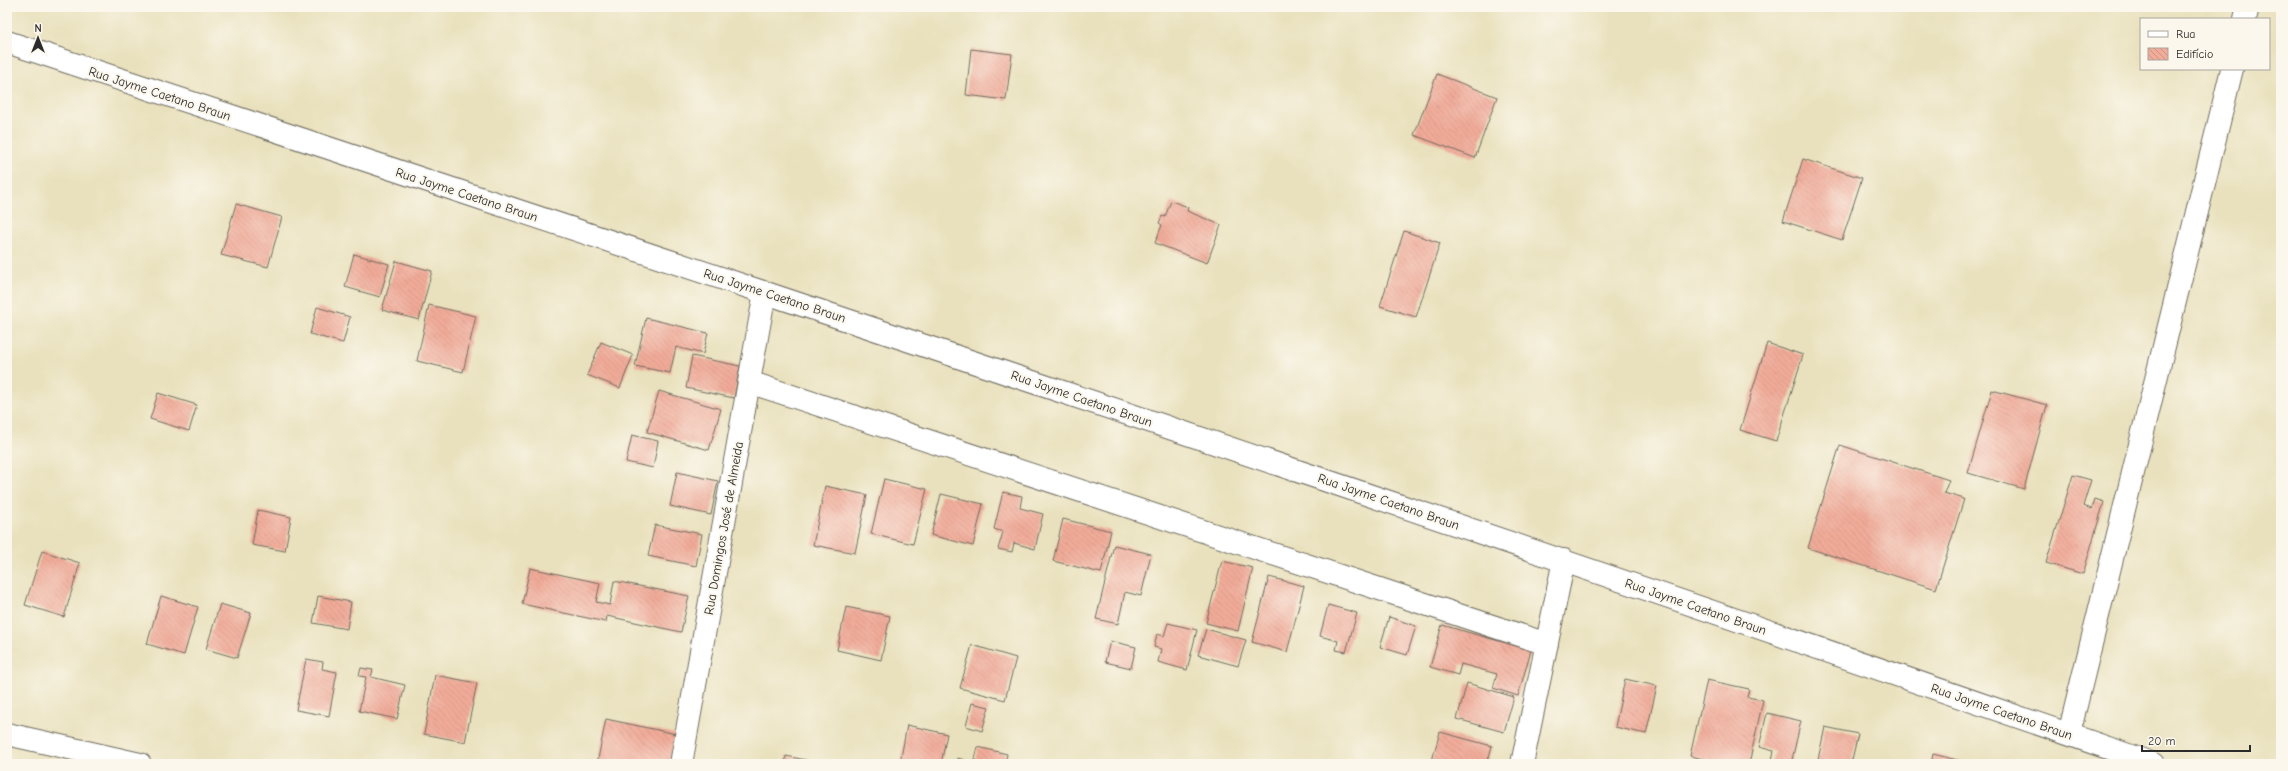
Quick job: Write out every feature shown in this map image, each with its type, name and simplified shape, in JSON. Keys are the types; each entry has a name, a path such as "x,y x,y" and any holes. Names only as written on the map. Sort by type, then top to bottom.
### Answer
{"street":[{"path":"2245,18 2248,7"},
{"name":"Rua Jayme Caetano Braun","path":"7,42 765,292 1564,560 2154,764"},
{"path":"2069,734 2232,70"},
{"name":"Rua Domingos José de Almeida","path":"681,764 765,292"},
{"path":"749,382 1547,644"},
{"path":"1522,764 1564,560"},
{"path":"7,734 140,764"}],"building":[{"path":"971,49 1012,54 1006,100 966,95"},
{"path":"1437,74 1497,97 1475,158 1414,135"},
{"path":"1803,159 1862,178 1842,240 1783,221"},
{"path":"1171,201 1188,207 1187,211 1221,225 1207,263 1155,243 1162,225 1159,223 1162,216 1165,217"},
{"path":"236,204 282,217 268,267 221,255"},
{"path":"1404,231 1440,243 1416,317 1380,306"},
{"path":"354,254 389,264 380,297 345,287"},
{"path":"396,261 432,271 419,320 382,310"},
{"path":"429,305 476,316 463,372 417,361"},
{"path":"317,307 350,317 343,343 310,334"},
{"path":"646,318 708,333 703,354 676,347 670,373 635,366"},
{"path":"601,342 633,355 620,388 587,375"},
{"path":"1767,343 1803,355 1776,441 1740,430"},
{"path":"692,356 740,366 734,398 686,388"},
{"path":"1992,390 2047,405 2024,489 1968,473"},
{"path":"659,391 721,409 709,450 647,432"},
{"path":"158,393 197,405 189,431 150,419"},
{"path":"632,435 658,441 653,468 626,462"},
{"path":"1840,445 1949,480 1944,493 1964,499 1936,589 1808,548"},
{"path":"677,472 718,481 711,515 670,506"},
{"path":"2073,475 2091,480 2083,506 2092,509 2095,499 2104,502 2083,574 2046,563"},
{"path":"884,479 927,489 913,544 871,534"},
{"path":"825,486 867,495 855,553 813,545"},
{"path":"1003,492 1022,496 1020,508 1043,514 1035,549 1014,543 1012,552 998,549 1003,532 994,529"},
{"path":"941,494 983,504 973,546 931,535"},
{"path":"258,510 291,517 285,551 252,545"},
{"path":"1063,519 1111,531 1101,573 1053,561"},
{"path":"655,525 702,534 696,566 648,556"},
{"path":"1114,545 1151,554 1141,596 1125,592 1118,624 1096,619"},
{"path":"42,551 80,563 64,617 25,605"},
{"path":"1222,561 1253,568 1238,631 1206,623"},
{"path":"530,568 600,583 596,602 610,605 614,581 689,596 681,632 607,616 606,622 522,604"},
{"path":"1269,577 1304,586 1287,652 1252,642"},
{"path":"161,596 198,607 184,655 147,644"},
{"path":"318,596 351,602 347,629 313,623"},
{"path":"220,604 251,613 237,658 206,649"},
{"path":"1328,605 1357,613 1346,652 1336,650 1338,641 1320,636"},
{"path":"846,607 890,616 881,660 837,650"},
{"path":"1389,617 1416,626 1407,655 1380,647"},
{"path":"1168,623 1197,630 1187,670 1158,662 1161,649 1154,647 1157,634 1164,636"},
{"path":"1442,625 1531,650 1518,696 1493,688 1497,674 1461,664 1458,675 1430,667"},
{"path":"1206,629 1246,640 1238,666 1198,655"},
{"path":"1110,641 1136,647 1131,668 1105,662"},
{"path":"972,645 1016,658 1005,700 960,688"},
{"path":"306,659 323,662 322,669 337,672 329,716 296,710"},
{"path":"361,668 373,670 371,677 405,685 397,719 359,711 366,677 359,676"},
{"path":"435,675 477,683 465,742 424,734"},
{"path":"1625,679 1657,686 1646,734 1615,727"},
{"path":"1707,680 1749,689 1747,697 1763,700 1749,764 1725,764 1690,756"},
{"path":"1467,683 1514,697 1504,732 1457,719"},
{"path":"972,703 989,707 982,731 966,726"},
{"path":"1767,713 1801,721 1791,764 1771,764 1774,751 1759,747"},
{"path":"606,719 676,734 670,764 597,764"},
{"path":"907,725 947,734 941,764 900,763"},
{"path":"1825,727 1858,734 1851,764 1817,764"},
{"path":"1440,732 1492,746 1487,764 1431,764"},
{"path":"978,747 1007,754 1005,764 957,764 958,758 974,763"},
{"path":"1933,754 1969,763 1969,764 1931,764"},
{"path":"786,756 821,763 821,764 785,764"}]}
